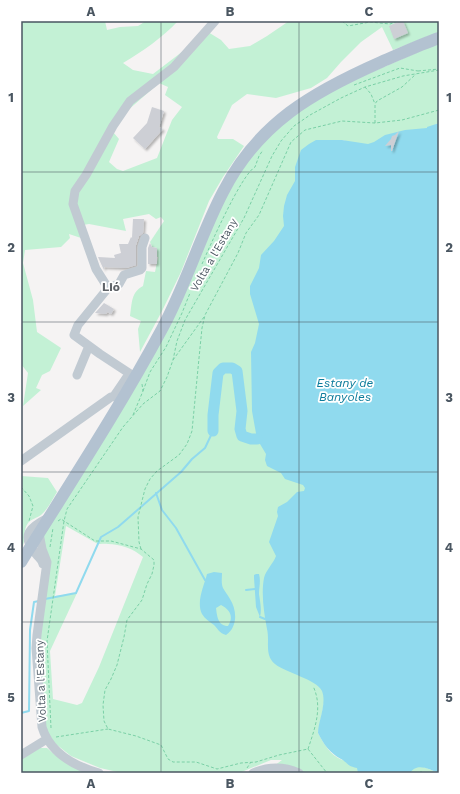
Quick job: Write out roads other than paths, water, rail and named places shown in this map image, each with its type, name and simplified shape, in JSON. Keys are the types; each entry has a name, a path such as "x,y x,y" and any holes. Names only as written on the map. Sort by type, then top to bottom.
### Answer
{"main road":[{"path":"22,560 41,557 35,531 48,518 115,400 135,378 166,323 222,194 233,174 259,139 294,108 338,82 413,48 439,38"}],"street":[{"path":"108,288 96,269 73,204 75,190 86,175 113,126 130,101 174,67 214,21"},
{"path":"135,378 74,335 78,325 108,288 119,284 124,276 142,268 142,247 145,238"},
{"path":"77,375 89,346"},
{"path":"21,461 115,400"},
{"path":"41,557 36,648 40,718 42,727 54,749 65,758 79,766 99,773"},
{"path":"21,755 49,738"},
{"path":"253,773 270,767 289,768 299,773"}],"water":[{"name":"Estany de Banyoles","path":"439,123 439,773 420,767 416,768 410,773 358,773 357,768 349,765 330,751 318,733 323,707 322,691 314,683 275,664 268,652 268,634 263,604 263,584 265,575 276,556 269,542 278,516 278,507 287,502 297,492 304,491 305,488 303,485 285,479 281,473 267,466 265,460 266,454 257,439 252,411 251,352 255,343 259,324 250,294 250,286 259,268 261,255 274,241 284,226 284,206 287,195 295,181 295,167 301,150 316,140 342,140 368,144 385,135 405,130 427,128"},
{"path":"214,572 222,573 223,588 234,608 235,618 233,628 226,635 220,632 202,614 200,609 201,594 207,574","holes":["221,605 229,611 231,616 228,626 225,626 220,622 217,614 216,608"]},
{"path":"259,574 260,579 260,617 256,607 254,575"}],"waterway":[{"path":"213,431 213,415 218,373 223,368 232,368 237,371 242,411 240,429 242,436 257,439"},
{"path":"45,599 76,593 101,537 118,527 181,472 192,459 205,448 213,431"},
{"path":"156,493 162,510 176,528 205,580"},
{"path":"246,590 255,589"},
{"path":"21,713 29,711 30,630 34,602 39,601"},
{"path":"260,617 265,619"}],"district":[{"name":"Lió","path":"111,287"}]}
